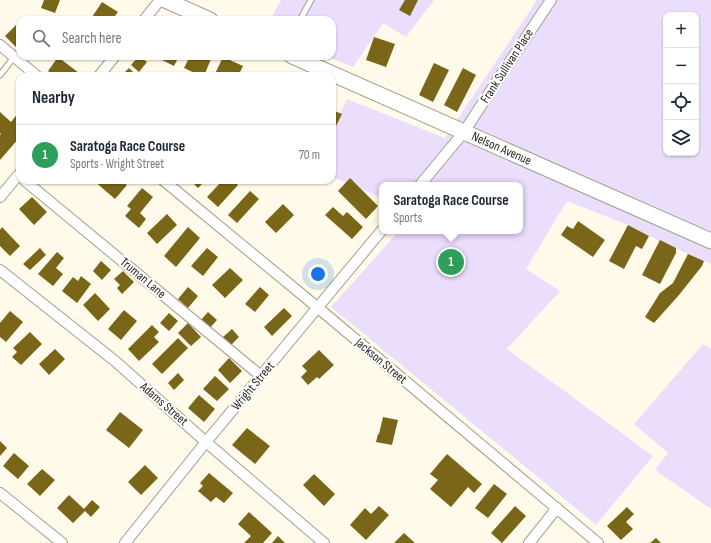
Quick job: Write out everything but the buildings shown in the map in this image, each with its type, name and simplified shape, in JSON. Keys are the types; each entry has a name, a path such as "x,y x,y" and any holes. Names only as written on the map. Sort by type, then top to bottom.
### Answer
{"street":[{"path":"147,16 160,0"},
{"path":"165,0 201,16"},
{"name":"Frank Sullivan Place","path":"464,132 551,0"},
{"path":"0,46 14,57"},
{"path":"18,60 32,72"},
{"path":"102,72 112,60"},
{"name":"Nelson Avenue","path":"301,60 328,72"},
{"name":"Nelson Avenue","path":"336,75 711,241"},
{"path":"422,182 464,132"},
{"path":"0,198 16,180"},
{"name":"Truman Lane","path":"30,184 261,376"},
{"name":"Jackson Street","path":"168,184 318,307 598,543"},
{"name":"Wright Street","path":"125,543 206,442 379,234"},
{"name":"Adams Street","path":"0,270 115,361 206,442 324,543"},
{"path":"0,493 62,543"},
{"path":"529,543 557,508"}],"lane":[{"path":"302,16 311,0"},
{"path":"0,75 14,57"}],"shaded area":[{"path":"281,0 434,0 406,37 383,23 353,67 335,60 336,16 272,16"},
{"path":"536,0 711,0 711,264 628,225 567,201 526,269 560,291 507,349 653,456 596,525 331,307 396,234 523,234 523,182 379,182 379,197 336,179 336,121 347,99 445,138"},
{"path":"703,344 711,349 711,509 655,470 668,453 634,424"}],"place":[{"name":"Saratoga Race Course","path":"451,262"}]}
